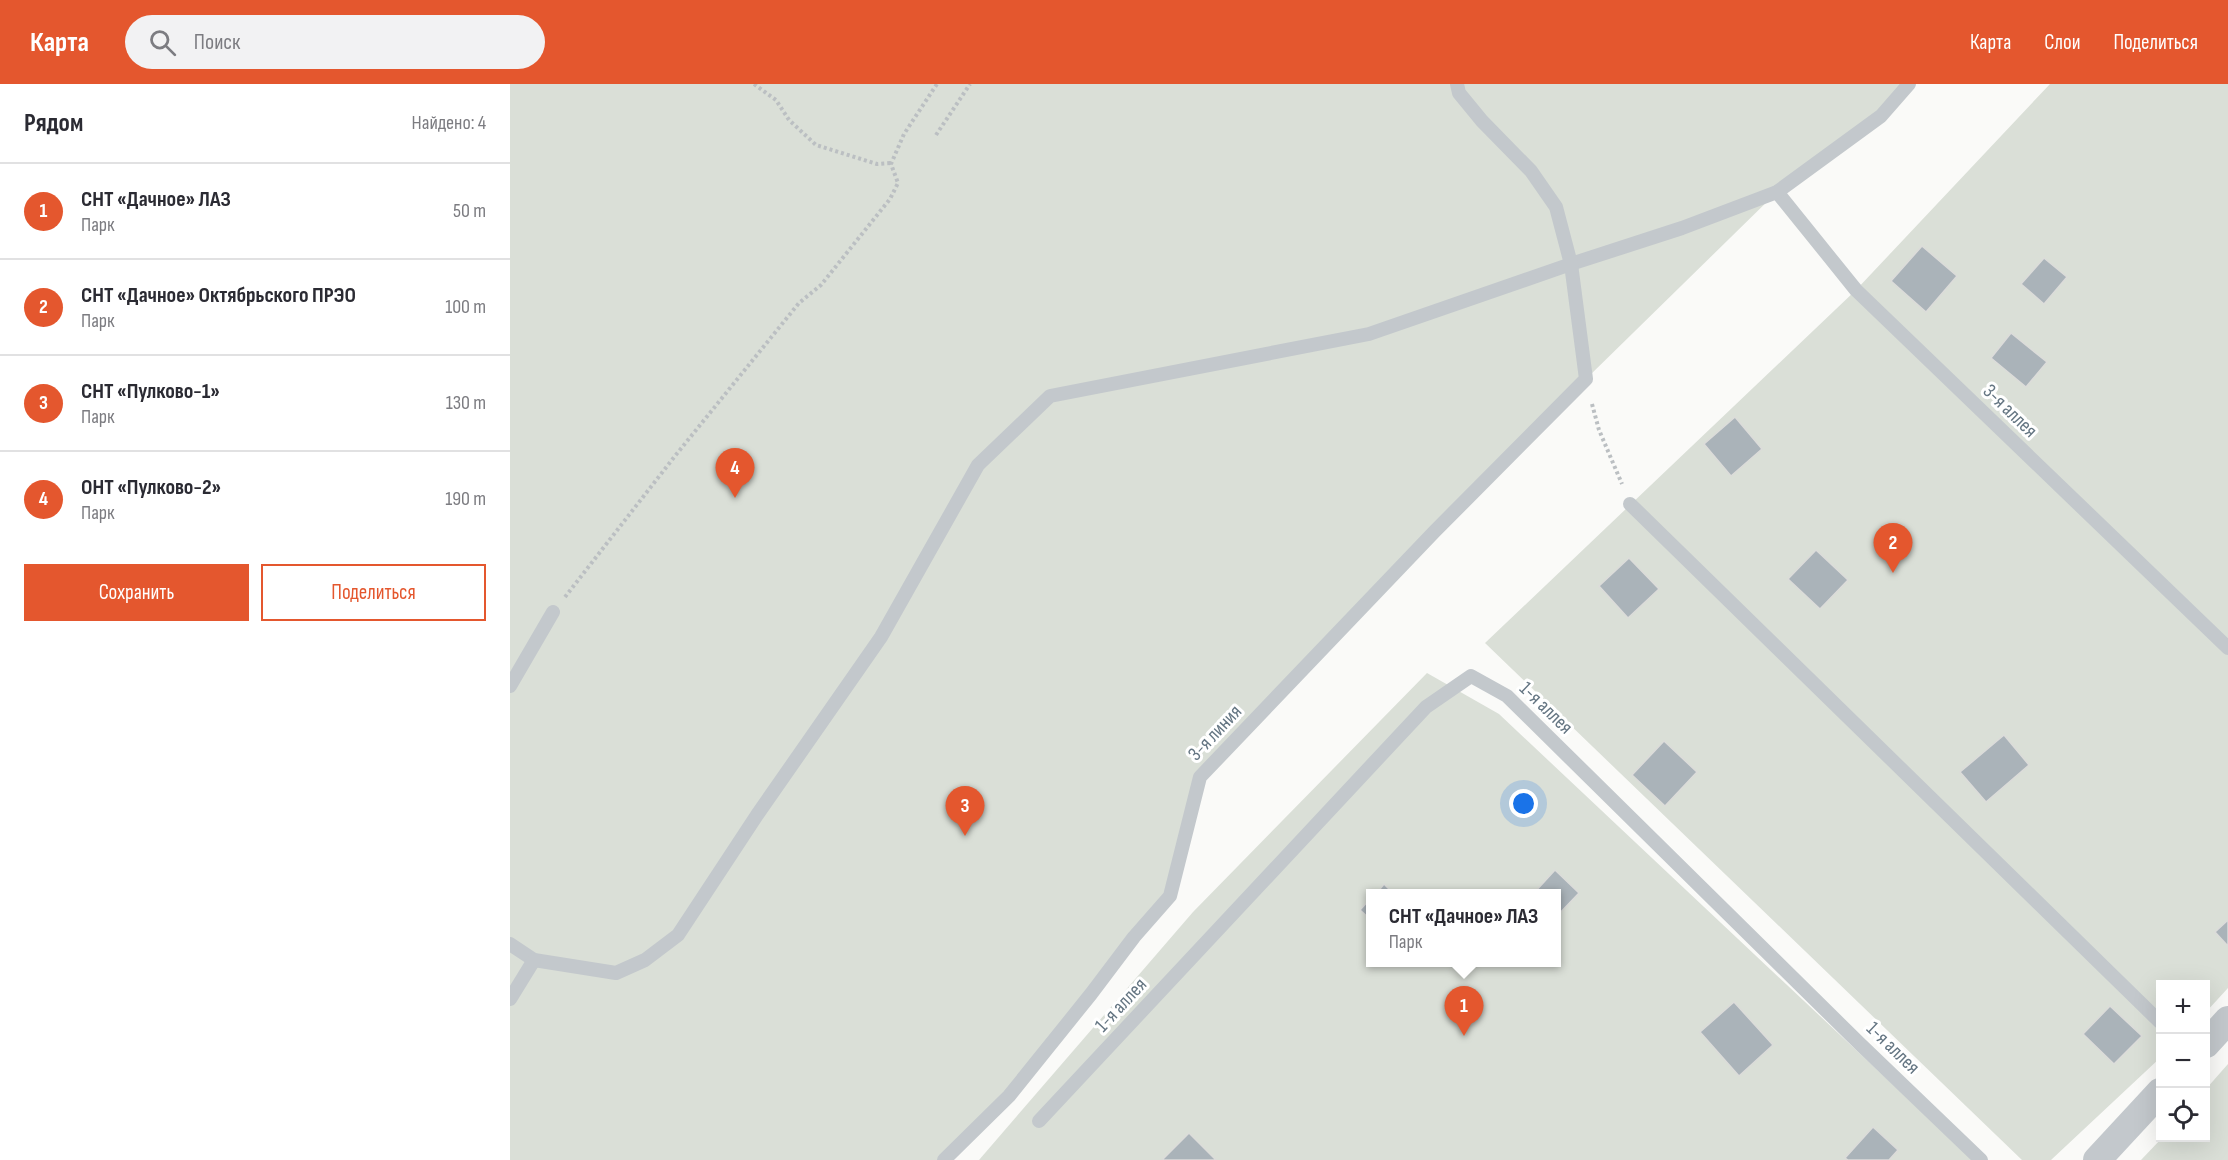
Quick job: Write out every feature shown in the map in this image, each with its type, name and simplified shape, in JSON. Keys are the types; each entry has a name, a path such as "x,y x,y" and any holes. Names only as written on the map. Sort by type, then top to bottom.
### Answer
{"street":[{"path":"2210,1039 2228,1020"},
{"path":"2100,1159 2156,1096"}],"lane":[{"path":"1457,84 1459,93 1482,121 1531,171 1556,207 1571,264 1586,379"},
{"path":"510,944 534,960 616,973 645,960 678,935 757,815 881,637 978,465 1050,396 1369,334 1682,228 1777,192 1881,116 1909,84"},
{"name":"3-я аллея","path":"1777,192 1856,290 2228,648"},
{"name":"3-я линия","path":"944,1160 1009,1096 1134,937 1170,896 1200,777 1435,531 1586,379"},
{"path":"1630,504 2156,1018"},
{"path":"510,686 553,612"},
{"name":"1-я аллея","path":"1039,1121 1426,707 1471,676 1507,696 1859,1043 1982,1160"},
{"path":"510,999 534,960"}],"path":[{"path":"754,84 776,100 789,120 816,145 877,164 892,163"},
{"path":"553,612 784,321 799,303 821,285 890,199 898,183 892,163 904,134 937,84"},
{"path":"936,135 970,84"},
{"path":"1586,379 1599,430 1630,504"}],"shaded area":[{"path":"510,84 1909,84 1881,116 1777,192 1586,379 1200,777 1170,896 1091,994 944,1160 510,1160"},
{"path":"2050,84 2228,84 2228,988 2210,1008 2210,980 2156,980 2156,1062 2051,1160 2022,1160 1485,643 1856,290"},
{"path":"1427,673 1499,714 1973,1160 979,1160 1193,912"},
{"path":"2228,1064 2228,1160 2141,1160 2158,1142 2210,1142 2210,1084"}],"building":[{"path":"1922,246 1957,276 1926,312 1891,281"},
{"path":"2044,258 2067,277 2044,304 2021,284"},
{"path":"2011,333 2047,362 2026,387 1991,358"},
{"path":"1735,417 1762,449 1731,476 1704,444"},
{"path":"1816,550 1848,580 1820,609 1788,579"},
{"path":"1629,558 1659,589 1628,618 1599,586"},
{"path":"2004,735 2029,765 1986,802 1960,772"},
{"path":"1664,741 1697,772 1665,806 1632,775"},
{"path":"1555,870 1579,893 1561,912 1561,889 1538,889"},
{"path":"1366,903 1366,915 1360,910"},
{"path":"2228,920 2228,946 2215,932"},
{"path":"1734,1002 1773,1045 1739,1076 1700,1032"},
{"path":"2110,1006 2142,1036 2114,1064 2083,1034"},
{"path":"1873,1127 1898,1150 1889,1160 1848,1160 1845,1158"},
{"path":"1189,1133 1216,1160 1162,1160"}],"place":[{"name":"ОНТ «Пулково-2»","path":"735,498"},
{"name":"СНТ «Дачное» Октябрьского ПРЭО","path":"1893,573"},
{"name":"СНТ «Пулково-1»","path":"965,836"},
{"name":"СНТ «Дачное» ЛАЗ","path":"1464,1036"}]}
